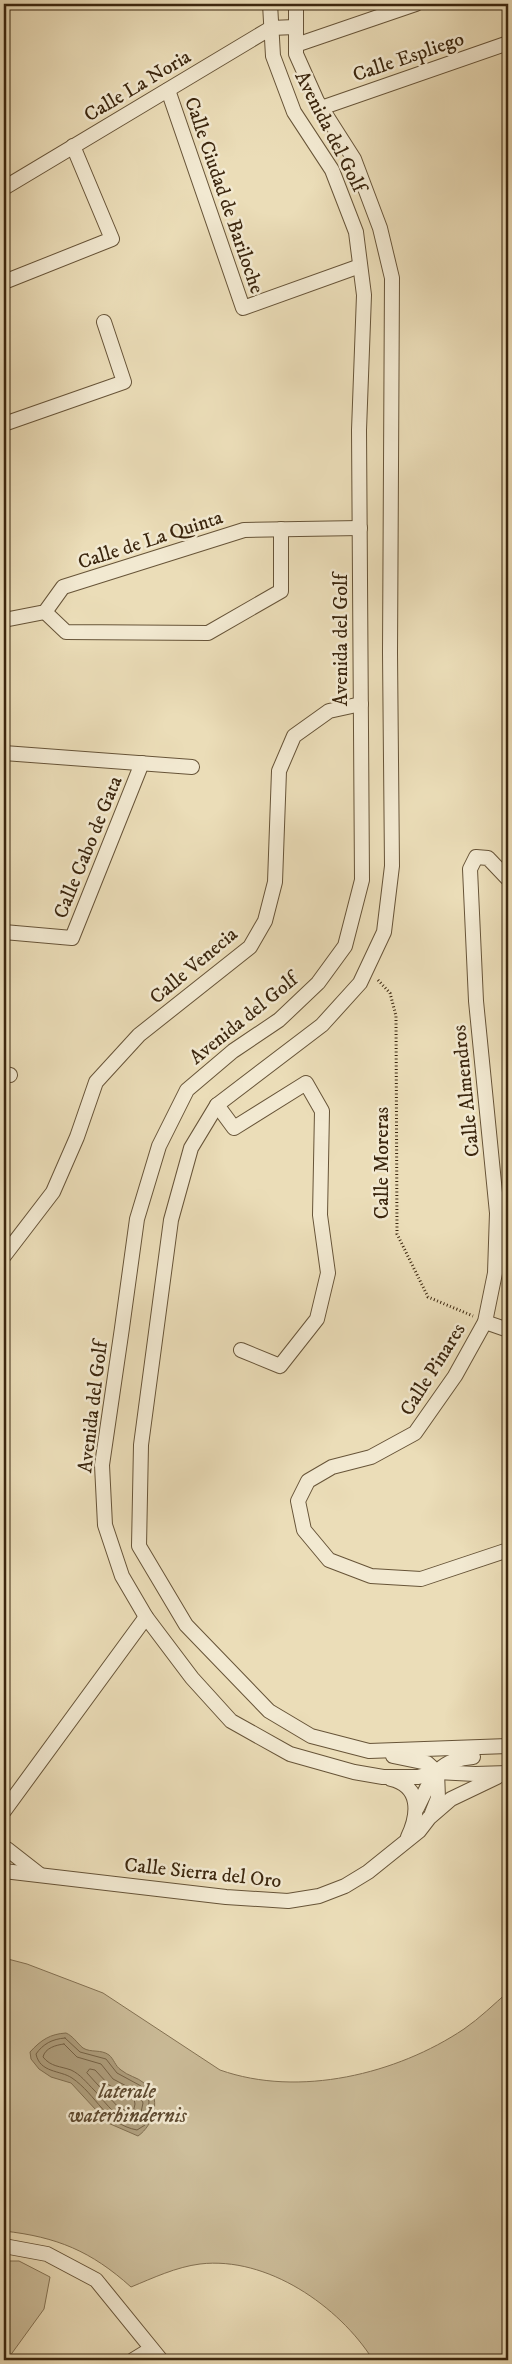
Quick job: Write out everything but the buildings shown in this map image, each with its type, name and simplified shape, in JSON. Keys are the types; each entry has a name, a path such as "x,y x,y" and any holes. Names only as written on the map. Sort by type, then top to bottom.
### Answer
{"street":[{"name":"Avenida del Golf","path":"270,4 272,56 294,112 332,170 356,232 364,295 359,430 362,880 346,946 318,983 279,1020 233,1052 187,1090 159,1146 137,1219 102,1465 105,1525 122,1576 146,1617 192,1678 231,1721 290,1754 354,1772 383,1777 418,1777 437,1772 475,1774 507,1772"},
{"name":"Avenida del Golf","path":"296,4 296,54 321,108 354,159 380,228 392,278 390,653 392,866 384,932 360,983 322,1025 217,1105 191,1148 171,1220 141,1445 139,1546 186,1625 269,1711 311,1736 369,1751 507,1744"},
{"path":"296,45 416,4"},
{"name":"Calle La Noria","path":"4,188 271,28 295,27"},
{"name":"Calle Espliego","path":"321,108 508,43"},
{"name":"Calle Ciudad de Bariloche","path":"168,90 243,308 360,266"},
{"path":"4,282 112,240 73,146"},
{"path":"4,424 124,382 104,322"},
{"name":"Calle de La Quinta","path":"44,612 63,587 244,530 360,528"},
{"path":"4,620 44,612 66,632 208,633 281,591 281,529"},
{"name":"Calle Venecia","path":"4,1256 53,1192 77,1137 96,1082 139,1035 250,948 265,921 275,882 279,771 294,736 329,711 361,704"},
{"path":"4,753 192,767"},
{"name":"Calle Cabo de Gata","path":"4,932 72,938 142,763"},
{"name":"Calle Almendros","path":"485,1322 495,1273 497,1213 476,1001 470,869 476,857 488,858 508,878"},
{"path":"217,1105 234,1128 306,1083 322,1111 320,1215 328,1273 317,1320 280,1366 241,1350"},
{"path":"485,1322 508,1330"},
{"name":"Calle Pinares","path":"485,1322 455,1376 415,1433 371,1458 332,1467 316,1476 308,1481 298,1501 304,1530 329,1560 371,1576 421,1579 508,1550"},
{"path":"4,1812 146,1617"},
{"path":"406,1841 414,1824 417,1808 437,1772 444,1764 456,1758 485,1756 507,1744"},
{"path":"369,1751 427,1764 437,1772 439,1781 438,1798 429,1818"},
{"name":"Calle Sierra del Oro","path":"4,1871 226,1897 288,1901 319,1896 345,1886 368,1872 418,1831 429,1818 451,1799 464,1791 507,1772"},
{"path":"383,1777 398,1781 410,1789 417,1808"},
{"path":"5,1850 39,1874"},
{"path":"4,2246 47,2254 96,2280 161,2360"},
{"path":"133,2360 151,2349"}],"path":[{"name":"Calle Moreras","path":"367,968 390,993 396,1016 397,1234 428,1297 485,1322"}],"shaded area":[{"path":"4,1958 27,1964 103,1993 220,2070 250,2078 282,2082 346,2077 378,2069 409,2058 438,2045 464,2029 508,1992 508,2360 373,2360 359,2340 321,2304 299,2289 251,2268 225,2264 191,2265 173,2270 131,2287 102,2264 72,2248 41,2237 4,2231"},
{"path":"4,2261 19,2261 50,2277 44,2309 7,2360 4,2360"}],"water":[{"name":"laterale waterhindernis","path":"66,2033 83,2048 109,2055 119,2068 141,2081 150,2089 155,2103 152,2118 144,2131 138,2136 108,2123 71,2083 51,2077 39,2069 31,2059 30,2052 42,2041 50,2036"}]}
